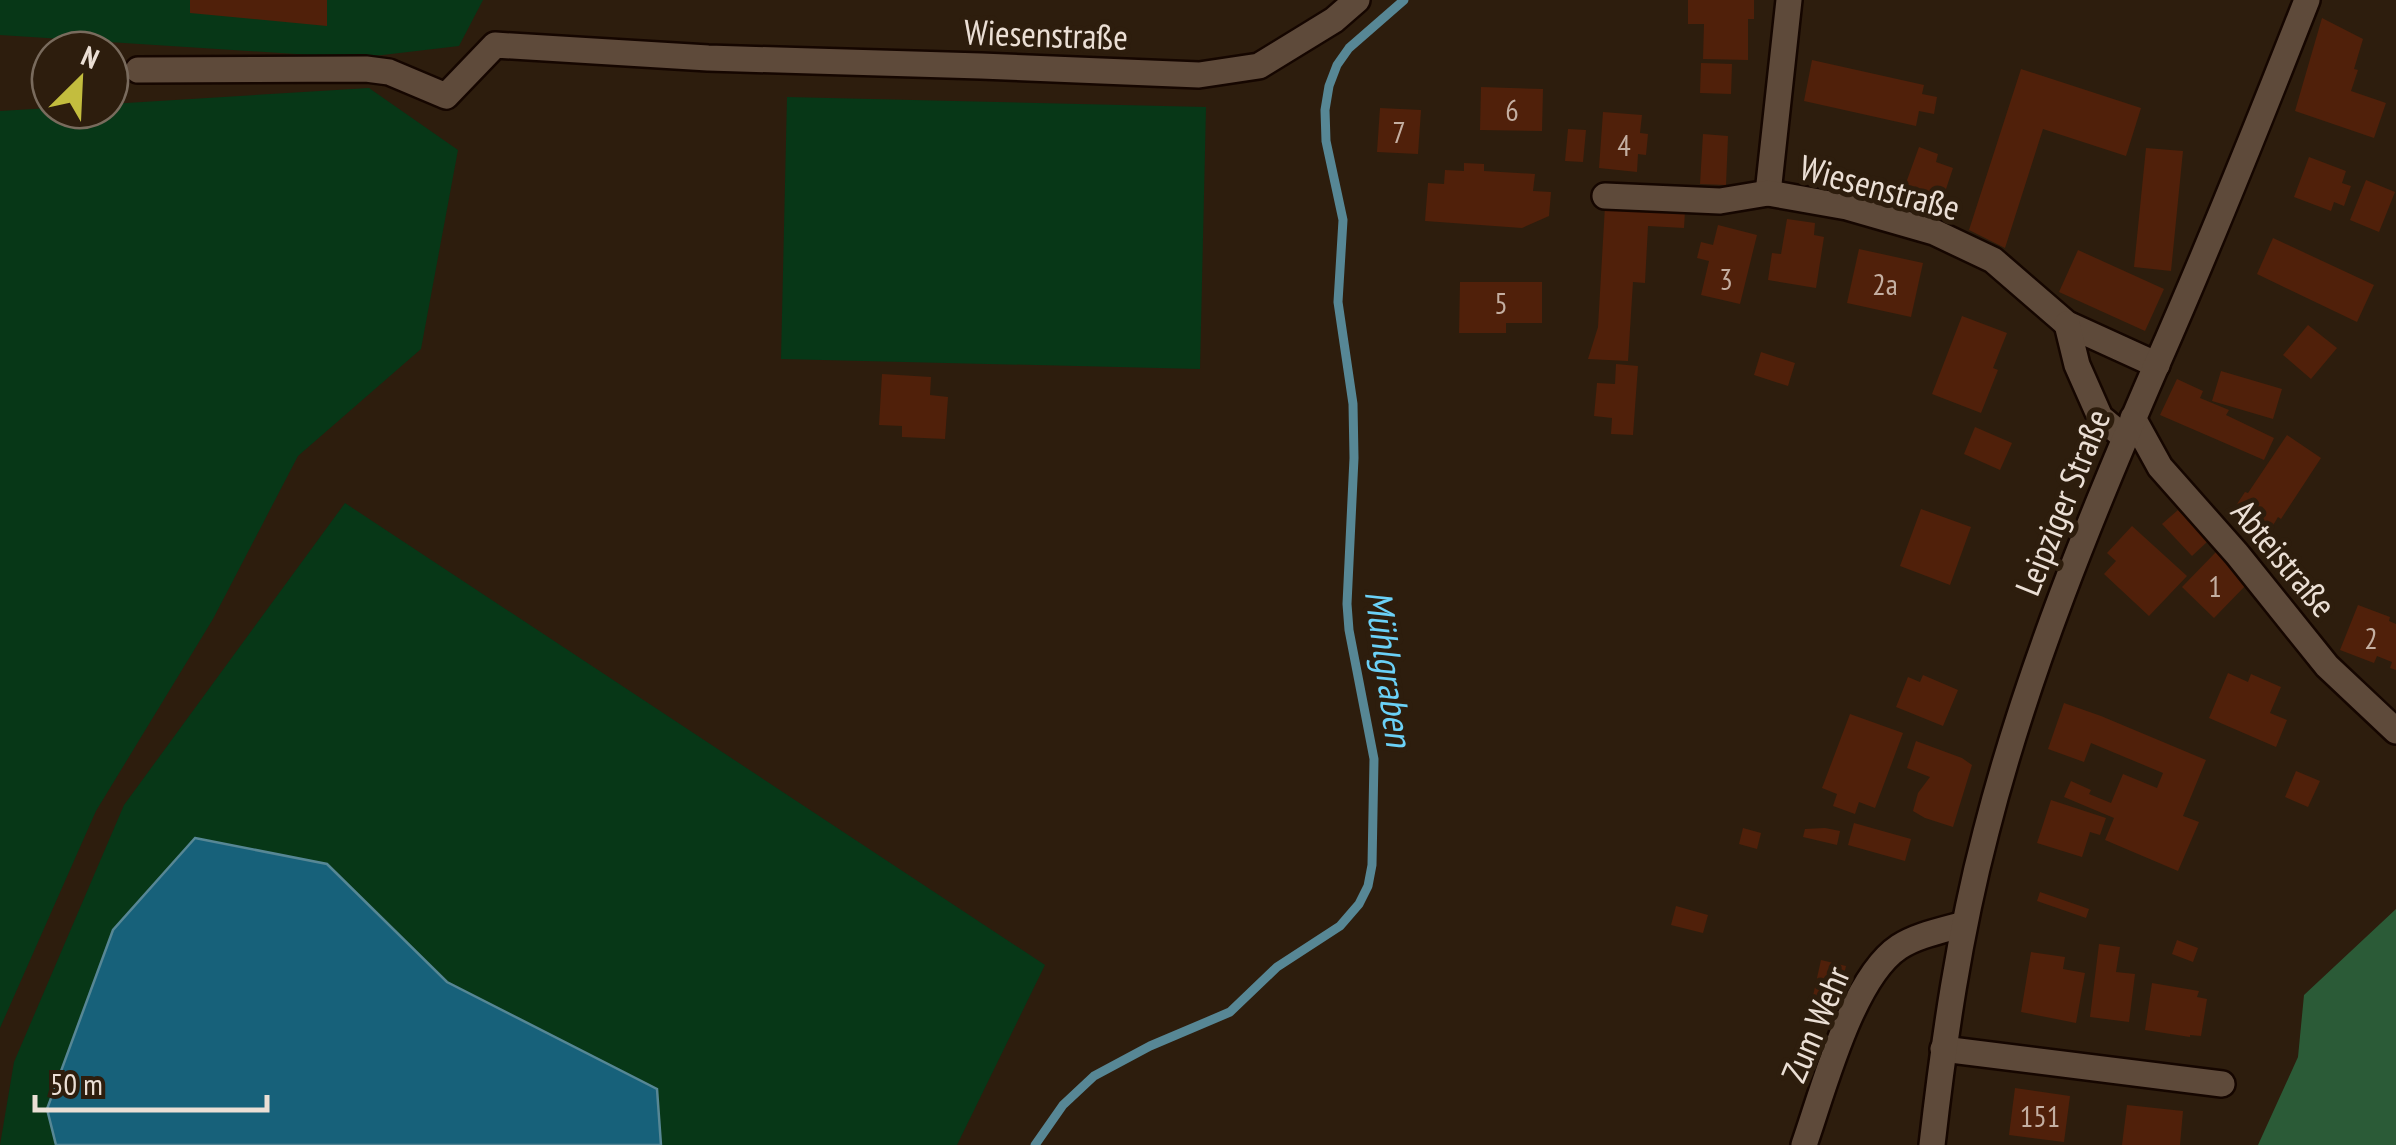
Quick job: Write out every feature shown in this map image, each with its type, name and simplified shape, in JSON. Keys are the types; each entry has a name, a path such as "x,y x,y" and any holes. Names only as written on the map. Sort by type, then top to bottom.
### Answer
{"street":[{"name":"Wiesenstraße","path":"138,70 366,69 389,72 446,96 494,45 708,58 1199,76 1258,66 1334,20 1357,0"},
{"name":"Wiesenstraße","path":"1768,193 1790,0"},
{"name":"Leipziger Straße","path":"1932,1145 1964,924 1995,798 2039,660 2129,427 2226,203 2307,0"},
{"name":"Wiesenstraße","path":"1604,196 1720,201 1768,193 1847,207 1934,232 1994,260 2067,324 2157,365"},
{"path":"2067,324 2076,364 2100,416 2129,427"},
{"name":"Abteistraße","path":"2129,427 2327,666 2396,731"},
{"name":"Zum Wehr","path":"1804,1145 1861,991 1882,960 1902,944 1964,924"},
{"path":"1943,1049 2222,1084"}],"green space":[{"path":"0,0 483,0 459,46 357,58 130,43 130,30 30,30 30,37 0,35"},
{"path":"369,88 458,150 421,349 298,456 213,619 96,811 0,1028 0,111 30,109 30,130 130,130 130,103"},
{"path":"787,97 1206,107 1200,369 781,359"},
{"path":"345,503 1045,965 957,1145 0,1145 14,1062 124,805"},
{"path":"2396,909 2396,1145 2258,1145 2298,1057 2304,995"}],"water":[{"path":"195,838 327,864 447,982 657,1089 661,1145 56,1145 47,1109 113,930"}],"building":[{"path":"190,0 327,0 327,26 190,13"},
{"path":"1688,0 1754,0 1754,19 1748,19 1748,60 1703,59 1704,24 1688,24"},
{"path":"2322,18 2363,39 2351,91 2386,103 2374,138 2295,111"},
{"path":"1812,60 1924,85 1922,94 1937,97 1934,114 1919,111 1916,126 1804,101"},
{"path":"1701,63 1732,64 1731,94 1700,93"},
{"path":"2021,69 2141,108 2126,156 2043,129 2005,248 1969,230"},
{"path":"1481,87 1543,89 1542,131 1480,130"},
{"path":"1380,108 1421,110 1418,154 1377,152"},
{"path":"1603,112 1642,115 1640,133 1648,134 1646,155 1638,154 1637,172 1599,168"},
{"path":"1568,129 1586,130 1583,162 1565,161"},
{"path":"1703,134 1728,136 1726,185 1700,184"},
{"path":"1919,147 1938,154 1936,162 1953,168 1940,207 1902,194"},
{"path":"2146,148 2183,151 2171,271 2134,267"},
{"path":"2309,157 2346,171 2342,183 2351,186 2344,206 2334,202 2331,211 2294,197"},
{"path":"1464,163 1484,164 1484,171 1535,174 1533,191 1551,192 1549,216 1522,228 1425,221 1428,183 1444,184 1445,170 1464,171"},
{"path":"2366,180 2395,192 2379,232 2350,220"},
{"path":"1605,206 1685,211 1684,228 1648,226 1645,283 1633,282 1628,361 1588,359 1598,327"},
{"path":"1787,219 1815,223 1814,235 1824,237 1816,288 1768,280 1772,253 1781,254"},
{"path":"1718,225 1757,235 1740,304 1701,295 1709,261 1697,258 1701,242 1713,245"},
{"path":"2273,238 2374,285 2357,322 2257,274"},
{"path":"1859,249 1923,263 1911,317 1847,303"},
{"path":"2078,250 2164,289 2145,331 2059,292"},
{"path":"1460,282 1542,282 1542,323 1506,323 1506,333 1459,333"},
{"path":"1962,316 2007,333 1981,413 1932,394"},
{"path":"2308,325 2337,348 2311,379 2283,355"},
{"path":"1761,352 1795,363 1788,386 1754,375"},
{"path":"1616,364 1638,366 1633,435 1611,434 1612,418 1594,416 1597,383 1615,384"},
{"path":"2221,371 2282,389 2273,419 2212,401"},
{"path":"882,374 931,377 930,395 948,397 945,439 902,437 902,426 879,425"},
{"path":"2177,379 2203,391 2200,398 2229,410 2226,415 2274,438 2264,460 2160,415"},
{"path":"1975,427 2012,443 2000,470 1964,454"},
{"path":"2287,435 2321,458 2266,537 2231,513"},
{"path":"1921,509 1971,527 1950,585 1900,566"},
{"path":"2178,510 2208,541 2192,556 2162,524"},
{"path":"2132,526 2187,576 2149,616 2104,574 2116,561 2107,553"},
{"path":"2216,552 2248,583 2214,618 2182,587"},
{"path":"2358,605 2390,617 2389,621 2396,624 2396,670 2390,668 2392,662 2377,656 2374,663 2340,650"},
{"path":"2228,673 2248,682 2251,674 2281,687 2270,713 2287,720 2276,747 2209,718"},
{"path":"1923,675 1958,690 1943,726 1896,707 1908,677 1920,682"},
{"path":"2064,703 2206,760 2183,816 2199,822 2178,871 2105,840 2114,818 2064,797 2071,781 2111,803 2123,774 2157,788 2163,773 2091,743 2084,762 2048,749"},
{"path":"1850,714 1903,733 1875,808 1859,802 1855,814 1833,806 1837,794 1822,788"},
{"path":"1916,741 1972,765 1953,827 1913,811 1918,793 1930,777 1907,768"},
{"path":"2296,771 2320,781 2308,807 2285,797"},
{"path":"2051,800 2106,818 2100,835 2090,832 2082,857 2037,843"},
{"path":"1854,823 1911,839 1905,861 1848,845"},
{"path":"1743,828 1761,833 1757,849 1739,844"},
{"path":"1805,829 1840,831 1837,845 1803,837"},
{"path":"2040,892 2089,909 2086,918 2037,901"},
{"path":"1676,906 1708,915 1703,933 1671,925"},
{"path":"2177,940 2198,948 2193,962 2172,954"},
{"path":"2099,944 2120,947 2116,972 2135,974 2129,1022 2090,1017"},
{"path":"2031,952 2065,957 2063,969 2085,973 2076,1023 2021,1012"},
{"path":"1821,960 1846,966 1838,1001 1813,996"},
{"path":"2152,983 2199,991 2197,997 2207,999 2201,1036 2145,1030"},
{"path":"2015,1088 2070,1096 2064,1142 2009,1135"},
{"path":"2127,1105 2183,1111 2180,1145 2122,1145"}],"waterway":[{"name":"Mühlgraben","path":"1035,1145 1063,1105 1094,1076 1150,1046 1230,1012 1277,967 1340,926 1368,886 1372,865 1374,759 1347,604 1353,404 1338,302 1343,220 1326,141 1325,110 1337,65 1349,48 1404,0"}]}
